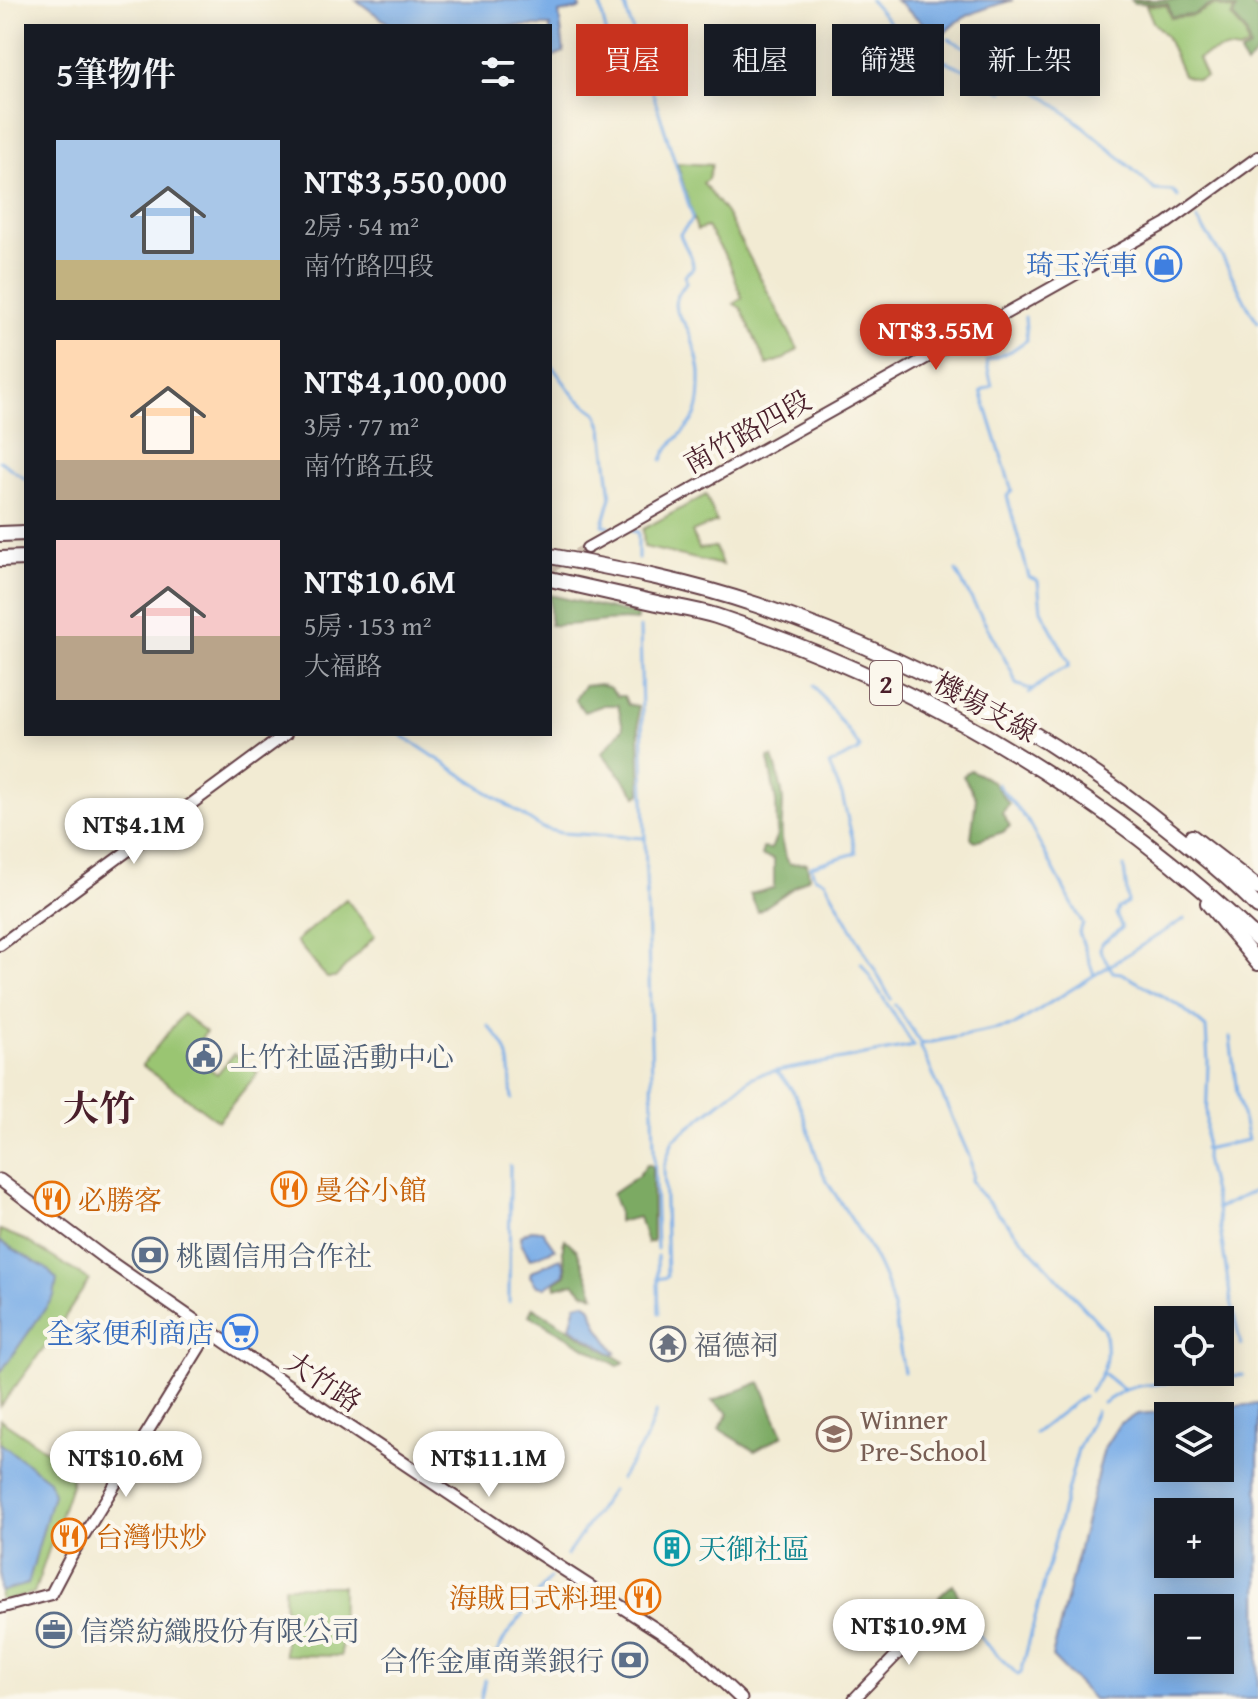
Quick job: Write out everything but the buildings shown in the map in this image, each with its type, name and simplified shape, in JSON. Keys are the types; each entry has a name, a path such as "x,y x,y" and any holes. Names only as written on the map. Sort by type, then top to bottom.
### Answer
{"highway":[{"path":"0,534 24,533"},
{"name":"機場支線","path":"552,556 642,573 755,604 864,646 967,694 1012,719 1128,796 1195,850 1258,907"},
{"path":"0,559 24,558"},
{"name":"機場支線","path":"552,579 713,615 808,650 956,718 1055,776 1111,816 1258,940"},
{"path":"1128,796 1205,846 1258,888"},
{"path":"1182,873 1258,963"}],"main road":[{"name":"大竹路","path":"0,1180 209,1332 690,1651 741,1699"}],"street":[{"name":"南竹路四段","path":"587,548 1167,223 1258,157"},
{"path":"0,945 283,736"},
{"path":"0,1608 51,1594 71,1556 209,1332"},
{"path":"854,1699 939,1611"}],"green space":[{"path":"1131,0 1252,0 1254,8 1258,9 1258,51 1246,66 1240,54 1250,48 1246,31 1233,17 1236,9 1214,3 1193,15 1172,17 1168,4 1133,3"},
{"path":"1146,5 1167,6 1171,18 1193,16 1214,5 1234,10 1231,17 1245,32 1248,47 1239,51 1218,50 1198,59 1206,77 1197,80 1183,75 1166,36 1153,22"},
{"path":"677,163 712,165 708,179 703,183 726,213 798,349 784,359 767,365 741,308 734,304 742,298 729,262 707,227 697,230"},
{"path":"706,495 717,522 692,532 699,549 715,547 722,565 644,547 643,529"},
{"path":"552,595 637,615 637,621 552,625"},
{"path":"600,684 610,688 617,696 624,696 628,705 638,706 641,793 637,796 602,753 623,728 618,705 604,705 584,712 575,699 584,686"},
{"path":"773,757 783,801 783,850 790,864 807,863 809,877 758,912 750,894 774,888 774,859 761,856 763,848 771,849 777,836 776,802 769,764 769,758"},
{"path":"970,770 992,781 1009,804 1002,813 1010,826 1003,832 975,841 971,838 976,798 963,776"},
{"path":"346,899 375,936 335,978 327,978 296,941"},
{"path":"183,1014 206,1032 190,1054 217,1074 234,1054 258,1073 218,1121 142,1065"},
{"path":"647,1164 652,1166 653,1241 647,1243 639,1217 618,1222 618,1210 612,1194 638,1176"},
{"path":"0,1230 25,1240 89,1280 0,1407"},
{"path":"565,1239 577,1250 595,1295 583,1292 574,1283 556,1288 555,1282 566,1275"},
{"path":"533,1307 624,1362 618,1366 529,1315"},
{"path":"760,1382 783,1435 755,1451 719,1429 729,1413 712,1401"},
{"path":"0,1419 71,1467 71,1485 34,1593 0,1601"},
{"path":"953,1584 976,1628 974,1637 938,1603 939,1597"},
{"path":"284,1586 342,1586 341,1656 285,1655"}],"water":[{"path":"356,0 578,0 580,9 559,13 564,52 552,57 552,24 389,24"},
{"path":"895,0 1013,0 964,18 944,34 944,24 924,24"},
{"path":"531,1230 542,1231 555,1249 530,1259 520,1236"},
{"path":"0,1241 47,1269 57,1280 54,1296 0,1373"},
{"path":"560,1258 564,1274 545,1287 537,1286 530,1276 531,1272"},
{"path":"584,1302 590,1306 599,1328 616,1353 614,1355 570,1327 576,1304"},
{"path":"1258,1404 1258,1699 1093,1699 1052,1657 1104,1448 1120,1423 1138,1414 1154,1413 1154,1482 1234,1482 1234,1406"},
{"path":"0,1443 49,1480 53,1494 28,1584 0,1592"}],"waterway":[{"path":"599,0 604,24"},
{"path":"623,0 692,215 692,220 680,234 693,268 685,275 686,283 675,305 696,355 700,372 699,397 692,421 662,460"},
{"path":"870,0 892,25 924,52 960,67"},
{"path":"949,39 1032,87 1155,190 1173,191 1178,197"},
{"path":"1197,219 1223,258 1258,322"},
{"path":"1025,317 1027,340 1011,351 986,361 992,386 981,391 1012,491 1007,496 1029,577 1038,581 1041,610 1069,662 1068,667 1053,674 1029,693"},
{"path":"552,366 575,397 597,413 603,429 611,497 603,525 609,526"},
{"path":"0,461 24,478"},
{"path":"632,531 638,532 638,558"},
{"path":"956,571 1016,684 1032,690"},
{"path":"403,736 542,828 561,833 645,838 640,628"},
{"path":"814,686 860,747 858,751 829,765 842,795 856,853 811,866 814,876 825,881 891,999"},
{"path":"997,784 1027,820 1083,924 1079,932 1094,975"},
{"path":"645,838 657,1249"},
{"path":"1124,867 1128,903 1118,908 1116,914 1122,928 1101,944 1100,950 1113,972 1121,973 1180,1006 1206,1028 1205,1159 1241,1345"},
{"path":"895,1005 922,1044 1013,1026 1184,919"},
{"path":"658,1279 667,1277 664,1166 673,1140 760,1074 914,1046 861,963"},
{"path":"488,1026 506,1051 512,1099"},
{"path":"1204,1149 1248,1140 1237,1093 1230,1037"},
{"path":"920,1045 970,1158 971,1180 978,1191 1104,1329 1105,1362 1090,1391"},
{"path":"776,1071 787,1083 802,1110 830,1186 880,1269 891,1299 904,1372"},
{"path":"509,1302 510,1166"},
{"path":"1217,1209 1258,1189"},
{"path":"657,1256 659,1313"},
{"path":"1103,1403 1124,1390 1104,1374"},
{"path":"1124,1390 1243,1375"},
{"path":"1035,1433 1083,1396"},
{"path":"965,1614 984,1642 1018,1675 1021,1673 1078,1449 1096,1411"},
{"path":"620,1479 645,1441 656,1412"},
{"path":"567,1555 612,1490"},
{"path":"489,1667 506,1636 550,1578"},
{"path":"481,1699 485,1680"}],"tunnel":[{"path":"552,567 587,548"}],"place":[{"name":"琦玉汽車","path":"1164,264"},
{"name":"上竹社區活動中心","path":"204,1056"},
{"name":"曼谷小館","path":"289,1189"},
{"name":"必勝客","path":"52,1199"},
{"name":"桃園信用合作社","path":"150,1255"},
{"name":"全家便利商店","path":"240,1332"},
{"name":"福德祠","path":"668,1344"},
{"name":"Winner Pre-School","path":"834,1434"},
{"name":"台灣快炒","path":"69,1536"},
{"name":"天御社區","path":"672,1548"},
{"name":"海賊日式料理","path":"643,1597"},
{"name":"信榮紡織股份有限公司","path":"54,1630"},
{"name":"合作金庫商業銀行","path":"630,1660"}],"district":[{"name":"大竹","path":"99,1107"}]}
